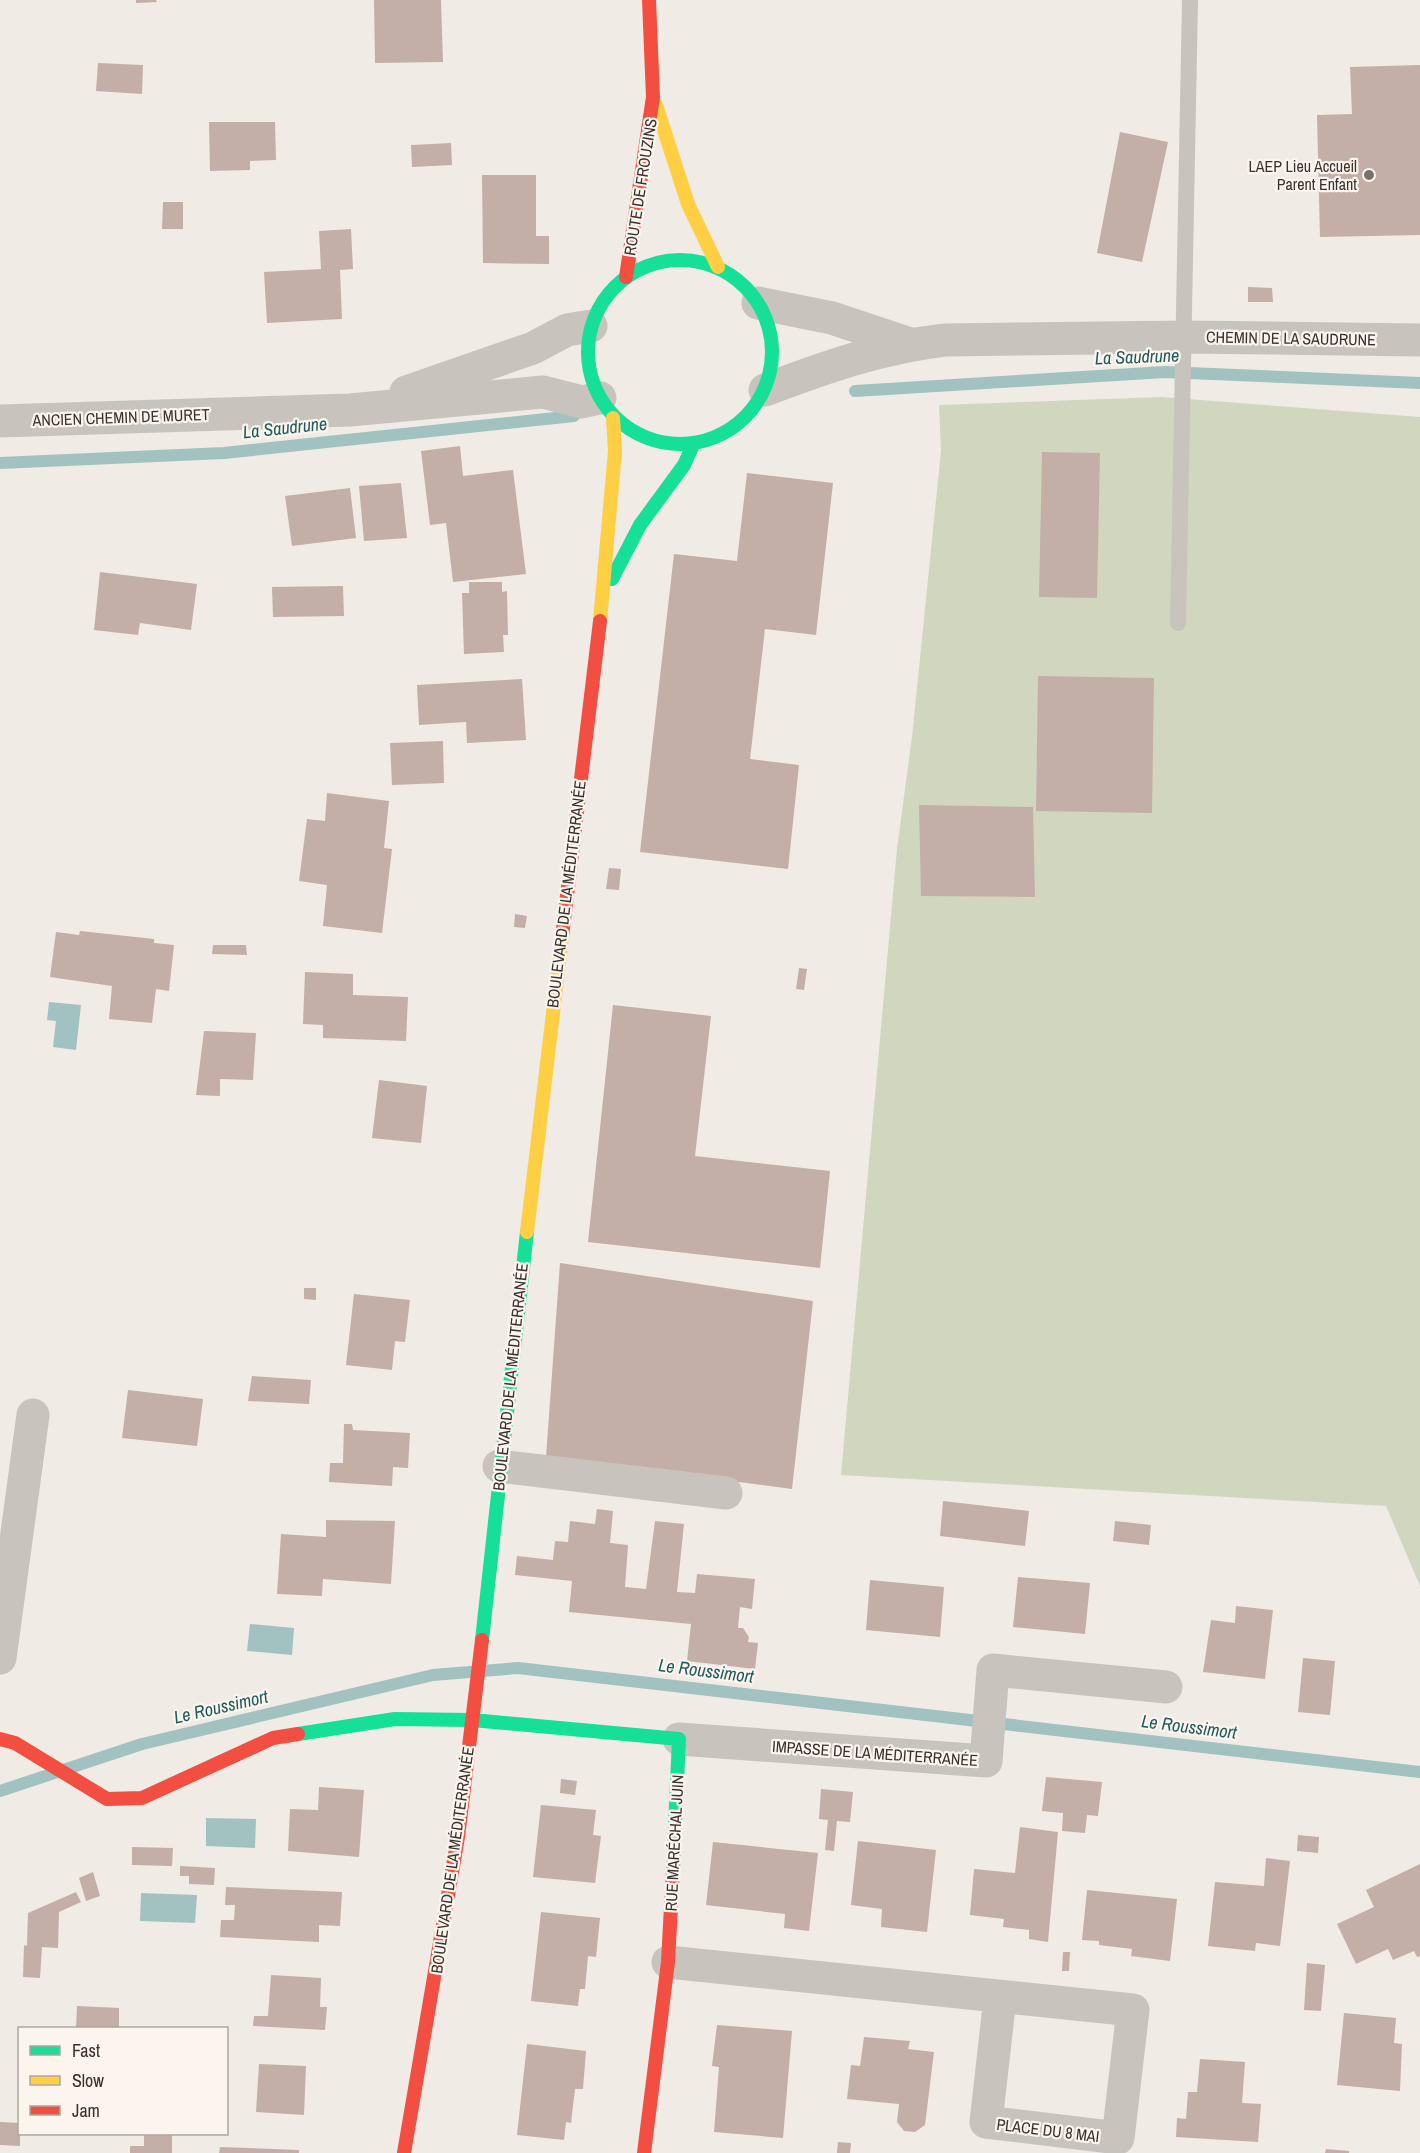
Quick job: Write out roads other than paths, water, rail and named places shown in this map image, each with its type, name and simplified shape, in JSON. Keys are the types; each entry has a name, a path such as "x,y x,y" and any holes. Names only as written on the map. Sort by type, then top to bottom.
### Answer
{"main road":[{"name":"ROUTE DE FROUZINS","path":"626,277 653,97 649,0"},
{"name":"ROUTE DE FROUZINS","path":"653,97 688,204 718,267"},
{"name":"ROUTE DE FROUZINS","path":"682,259 718,267 738,280 758,303 770,330 772,361 765,390 748,416 739,423 723,435 693,445 662,444 633,433 607,408 588,361 591,326 605,298 626,277 653,263 682,259"},
{"name":"BOULEVARD DE LA MÉDITERRANÉE","path":"404,2153 455,1861 476,1696 500,1466 603,599 615,451 607,408"},
{"name":"BOULEVARD DE LA MÉDITERRANÉE","path":"603,599 631,538 662,493 689,461 693,445"},
{"path":"0,1739 15,1743 107,1799 142,1798 273,1738 395,1719 472,1720 679,1739"},
{"name":"RUE MARÉCHAL JUIN","path":"644,2153 668,1962 679,1739"}],"street":[{"name":"CHEMIN DE LA SAUDRUNE","path":"758,303 832,318 910,344"},
{"name":"ANCIEN CHEMIN DE MURET","path":"350,410 533,348 567,330 591,326"},
{"name":"CHEMIN DE LA SAUDRUNE","path":"765,390 830,365 910,344 945,340 1185,338 1420,340"},
{"name":"ANCIEN CHEMIN DE MURET","path":"0,421 350,410 543,392 607,408"},
{"path":"0,1658 33,1415"},
{"path":"500,1466 726,1493"},
{"name":"IMPASSE DE LA MÉDITERRANÉE","path":"679,1739 986,1761 993,1670 1166,1687"},
{"name":"PLACE DU 8 MAI","path":"668,1962 1133,2010 1118,2138 986,2122 1000,1998"}],"lane":[{"path":"1178,623 1184,406 1190,0"}],"water":[{"path":"49,1002 81,1005 76,1050 53,1047 56,1021 47,1020"},
{"path":"250,1624 294,1628 292,1655 247,1651"},
{"path":"206,1818 256,1819 255,1848 206,1846"},
{"path":"141,1893 197,1895 195,1923 140,1921"}],"waterway":[{"name":"La Saudrune","path":"855,391 1165,372 1420,383"},
{"name":"La Saudrune","path":"0,463 224,453 574,416"},
{"name":"Le Roussimort","path":"0,1791 142,1744 433,1675 518,1668 1420,1772"}],"place":[{"name":"LAEP Lieu Accueil Parent Enfant","path":"1369,175"}]}
